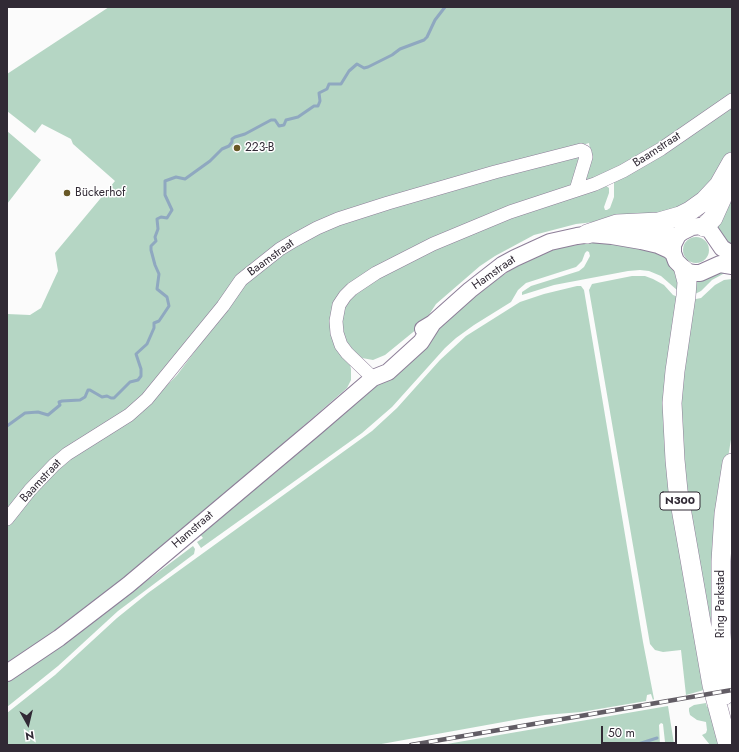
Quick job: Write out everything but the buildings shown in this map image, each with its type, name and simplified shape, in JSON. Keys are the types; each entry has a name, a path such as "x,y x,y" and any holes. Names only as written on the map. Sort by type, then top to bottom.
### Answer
{"highway":[{"path":"587,234 617,224 659,222 680,216 704,201 718,185 732,162"},
{"path":"704,227 713,218 719,206 732,168"},
{"name":"N300","path":"684,270 687,282 686,296 672,403 675,460 678,491 712,685 729,745"},
{"name":"Ring Parkstad","path":"729,745 724,692 721,625 721,561 724,514 732,463"}],"main road":[{"name":"Hamstraat","path":"7,673 59,638 128,585 373,378 388,372 421,342 433,323 470,290 502,265 538,246 587,234 624,230 670,236 678,235 687,228 696,226 704,227"},
{"path":"704,227 712,232 722,248 732,254"},
{"name":"Hamstraat","path":"587,234 612,236 641,241 658,245 673,253"},
{"path":"678,235 673,244 673,253 676,261 684,270 697,274 720,264 732,266"}],"street":[{"name":"Baamstraat","path":"373,378 347,353 341,345 337,333 336,321 339,305 352,289 376,273 433,244 510,212 610,178 642,160 732,100"},
{"name":"Baamstraat","path":"7,519 30,490 54,465 68,454 129,415 147,399 223,306 242,280 280,249 295,240 338,219 381,205 495,172 581,150 585,152 586,157 576,190"}],"green space":[{"path":"109,7 732,7 732,95 637,158 585,182 591,158 589,143 306,229 206,320 140,399 7,512 7,314 30,315 41,308 58,271 55,253 115,181 73,144 71,139 42,124 35,133 7,111 7,74"},
{"path":"732,105 732,155 689,208 576,224 534,235 495,256 480,266 436,304 423,324 385,355 373,360 362,358 347,343 344,336 342,318 345,307 350,299 373,281 464,235 605,185 609,188 609,193 604,207 605,210 607,210 610,208 614,197 614,182"},
{"path":"7,131 41,160 7,204"},
{"path":"569,155 579,158 571,185 568,188 514,206 336,300 351,369 351,380 347,388 160,551 116,587 7,667 7,523 55,467 144,409 177,375 250,278 266,263 321,229"},
{"path":"732,186 732,249 714,228"},
{"path":"696,237 705,241 709,250 705,259 696,263 687,259 683,250 687,241"},
{"path":"596,242 609,242 663,253 678,272 680,291 661,276 649,271 640,270 554,285 522,295 522,292 531,286 579,271 584,267 590,256 589,252 587,251 582,261 576,267 526,283 518,290 511,302 474,325 445,348 392,407 362,433 201,548 197,542 203,538 199,533 275,473 387,377 431,335 483,289 518,265 549,251"},
{"path":"715,271 732,273 723,274 712,280 701,291 695,294 693,278"},
{"path":"632,276 645,276 653,279 664,285 673,295 678,297 674,348 704,690 686,695 681,650 663,652 655,650 650,644 589,290 592,284"},
{"path":"732,279 732,433 719,514 718,687 676,422 689,298 701,298 715,285 724,280"},
{"path":"581,286 584,290 653,700 651,694 647,695 646,701 581,712 520,719 376,745 7,745 7,713 55,675 117,618 148,593 372,431 397,408 440,360 466,336 520,302 544,294"},
{"path":"732,499 732,719 726,645"},
{"path":"193,546 195,549 194,554 118,611 58,666 7,707 7,681 80,631"},
{"path":"706,703 707,707 714,706 719,745 710,745 702,735 706,733 707,730 706,722 697,720 690,715 689,708 694,705"},
{"path":"668,706 674,744 665,742 663,724 661,723 659,725 660,745 441,745"}],"waterway":[{"path":"7,426 25,413 38,412 48,415 60,405 59,402 80,400 85,397 88,390 102,397 107,396 114,398 130,382 138,380 141,376 141,369 136,354 147,344 154,328 154,323 159,321 169,306 167,297 157,289 159,274 151,250 151,246 156,241 155,237 158,229 157,219 161,217 167,218 172,210 165,195 165,181 176,177 185,179 210,161 222,149 229,146 232,139 235,137 245,134 271,120 275,120 279,126 284,125 286,120 298,117 314,106 318,106 320,101 319,93 327,89 329,84 341,84 349,71 357,64 364,68 368,67 392,55 400,49 424,40 435,20 445,7"},
{"path":"635,745 657,738"}],"railway":[{"path":"411,745 732,690"}],"place":[{"name":"223-B","path":"237,148"},
{"name":"Bückerhof","path":"67,193"}]}
